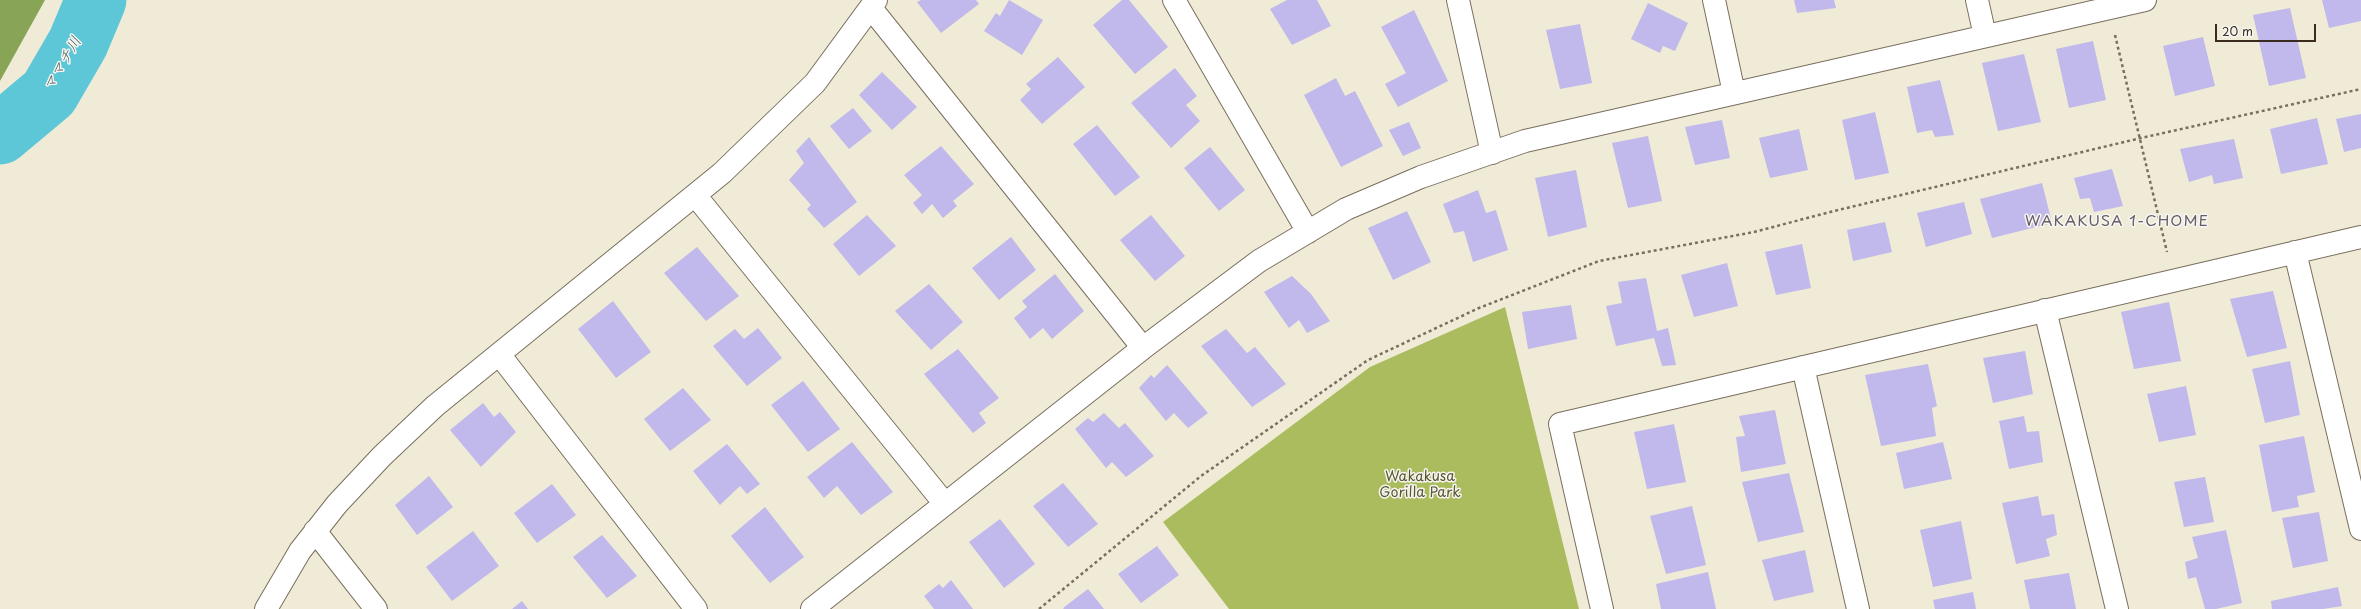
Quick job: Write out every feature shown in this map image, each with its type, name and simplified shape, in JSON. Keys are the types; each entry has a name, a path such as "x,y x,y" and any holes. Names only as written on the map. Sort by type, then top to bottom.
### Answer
{"street":[{"path":"1174,0 1308,232"},
{"path":"1458,0 1492,153"},
{"path":"1714,0 1734,93"},
{"path":"1976,0 1985,36"},
{"path":"812,609 1143,348 1259,261 1346,209 1422,176 1525,141 2145,0"},
{"path":"266,609 300,551 315,531 382,456 435,406 722,173 815,83 874,4 1143,348"},
{"path":"695,195 945,504"},
{"path":"1602,609 1560,424 2361,237"},
{"path":"2295,252 2361,529"},
{"path":"2045,310 2117,609"},
{"path":"499,354 696,609"},
{"path":"1803,367 1858,609"},
{"path":"315,531 376,609"}],"path":[{"path":"2114,31 2168,254"},
{"path":"1039,609 1201,476 1368,360 1479,308 1599,261 1754,232 1834,211 2141,138 2361,89"}],"green space":[{"path":"0,0 45,0 0,81"},
{"name":"Wakakusa Gorilla Park","path":"1505,307 1579,609 1229,609 1163,522 1370,367"}],"building":[{"path":"921,0 976,0 979,4 941,33 917,2"},
{"path":"1009,0 1043,20 1022,55 984,31 996,13 1000,16"},
{"path":"1122,0 1129,0 1168,47 1135,74 1093,25"},
{"path":"1287,0 1317,0 1331,26 1292,45 1270,9"},
{"path":"1794,0 1834,0 1836,8 1797,13"},
{"path":"2322,0 2361,0 2361,21 2329,28"},
{"path":"1648,3 1688,23 1675,51 1663,46 1660,53 1631,39"},
{"path":"2290,8 2306,78 2269,86 2253,15"},
{"path":"1414,10 1448,81 1398,107 1385,84 1406,73 1381,27"},
{"path":"1580,24 1592,83 1560,89 1546,30"},
{"path":"2203,37 2215,86 2175,96 2163,46"},
{"path":"2093,41 2106,100 2069,108 2056,49"},
{"path":"2024,54 2041,122 1998,131 1982,63"},
{"path":"1058,57 1085,87 1042,124 1020,100 1031,89 1026,84"},
{"path":"1175,68 1197,96 1186,105 1200,121 1171,148 1131,103"},
{"path":"882,72 917,107 892,130 859,95"},
{"path":"1336,78 1345,96 1355,91 1383,146 1341,167 1304,95"},
{"path":"1940,80 1954,135 1935,137 1932,130 1917,133 1907,87"},
{"path":"853,108 872,131 849,149 830,126"},
{"path":"1875,112 1889,173 1855,180 1842,120"},
{"path":"2361,114 2361,148 2344,152 2336,119"},
{"path":"2317,118 2328,164 2281,174 2270,129"},
{"path":"1722,120 1730,158 1695,165 1685,127"},
{"path":"1409,122 1421,148 1403,156 1389,130"},
{"path":"1097,125 1140,177 1115,196 1073,144"},
{"path":"1799,129 1808,170 1770,178 1759,138"},
{"path":"1648,136 1662,201 1628,208 1612,143"},
{"path":"809,137 857,202 824,228 807,209 811,205 789,180 804,163 796,151"},
{"path":"2234,139 2243,178 2214,184 2212,175 2189,182 2180,149"},
{"path":"941,146 974,184 953,201 957,206 943,218 932,204 922,214 913,203 922,195 904,175"},
{"path":"1210,147 1245,190 1219,211 1184,168"},
{"path":"2112,169 2123,206 2094,212 2090,198 2080,199 2074,178"},
{"path":"1576,170 1587,227 1548,237 1535,178"},
{"path":"2042,183 2052,223 1992,238 1980,199"},
{"path":"1478,190 1486,213 1496,210 1508,250 1473,262 1464,231 1454,233 1443,204"},
{"path":"1964,202 1972,234 1926,247 1917,213"},
{"path":"1407,211 1431,262 1393,280 1368,228"},
{"path":"867,215 896,246 859,276 833,244"},
{"path":"1151,215 1185,256 1155,281 1120,240"},
{"path":"1885,222 1892,252 1853,261 1847,230"},
{"path":"1011,237 1036,270 999,300 972,268"},
{"path":"1802,244 1811,288 1776,295 1765,252"},
{"path":"697,247 739,296 706,321 664,273"},
{"path":"1727,263 1738,306 1694,317 1681,275"},
{"path":"1055,274 1084,311 1052,339 1043,328 1030,339 1014,318 1027,307 1022,301"},
{"path":"1292,276 1311,294 1330,321 1307,333 1299,320 1289,328 1264,292"},
{"path":"1646,278 1657,331 1668,328 1676,365 1662,366 1654,338 1616,346 1606,306 1622,303 1618,282"},
{"path":"929,284 963,322 931,350 895,311"},
{"path":"2273,291 2287,348 2247,357 2230,299"},
{"path":"613,301 651,352 616,378 578,329"},
{"path":"2169,302 2181,361 2134,369 2121,312"},
{"path":"1571,305 1577,339 1528,349 1522,312"},
{"path":"758,328 782,358 747,386 713,346 735,329 744,339"},
{"path":"1226,329 1247,353 1255,347 1286,384 1252,407 1201,346"},
{"path":"958,349 999,398 979,413 986,423 973,433 924,374"},
{"path":"2025,351 2033,394 1993,403 1983,358"},
{"path":"2290,361 2300,415 2265,423 2252,369"},
{"path":"1928,364 1937,406 1932,408 1936,436 1881,446 1865,375"},
{"path":"1167,365 1208,413 1188,428 1174,413 1166,421 1139,388 1151,375 1154,378"},
{"path":"803,381 840,429 808,452 771,405"},
{"path":"2186,386 2196,435 2159,442 2147,394"},
{"path":"683,388 711,420 670,451 644,419"},
{"path":"483,403 494,417 500,412 516,432 481,467 450,430"},
{"path":"1775,410 1786,464 1741,472 1736,437 1745,436 1739,416"},
{"path":"1104,413 1119,428 1125,423 1154,456 1126,477 1112,462 1106,468 1075,429 1088,418 1093,422"},
{"path":"2024,416 2027,432 2039,431 2043,462 2009,469 1999,421"},
{"path":"1674,424 1686,482 1647,489 1634,432"},
{"path":"2304,436 2315,492 2297,496 2299,507 2272,512 2259,445"},
{"path":"852,442 893,492 861,515 837,486 824,498 807,477"},
{"path":"1943,442 1952,479 1904,489 1896,453"},
{"path":"727,444 760,484 747,494 740,486 720,505 693,471"},
{"path":"1789,473 1804,532 1758,542 1742,482"},
{"path":"429,476 453,507 417,535 395,505"},
{"path":"2205,477 2214,522 2184,527 2174,482"},
{"path":"1063,483 1098,524 1068,547 1033,506"},
{"path":"552,484 576,515 537,543 514,513"},
{"path":"2038,496 2042,516 2054,514 2057,535 2046,539 2050,556 2016,564 2002,503"},
{"path":"1692,506 1706,565 1666,574 1650,516"},
{"path":"765,507 804,557 770,583 731,536"},
{"path":"2319,512 2328,561 2293,568 2282,518"},
{"path":"1000,519 1035,564 1004,588 969,542"},
{"path":"1961,521 1972,579 1933,587 1920,530"},
{"path":"2226,530 2242,603 2216,609 2205,609 2196,577 2188,579 2185,562 2198,558 2192,537"},
{"path":"473,531 499,566 452,601 426,567"},
{"path":"602,535 637,576 607,598 573,557"},
{"path":"1157,546 1179,575 1141,603 1118,574"},
{"path":"1805,550 1814,592 1774,601 1762,560"},
{"path":"1708,572 1716,609 1661,609 1656,584"},
{"path":"2069,573 2076,609 2030,609 2024,580"},
{"path":"951,580 973,609 934,609 924,596 939,584 943,588"},
{"path":"2338,587 2342,606 2323,609 2272,609 2271,601"},
{"path":"1088,589 1104,609 1063,608"},
{"path":"1973,592 1976,609 1935,609 1933,600"},
{"path":"522,601 528,609 512,609"}],"waterway":[{"name":"ママチ川","path":"0,134 49,93 78,43 96,0"}],"district":[{"name":"WAKAKUSA 1-CHOME","path":"2117,222"}]}
